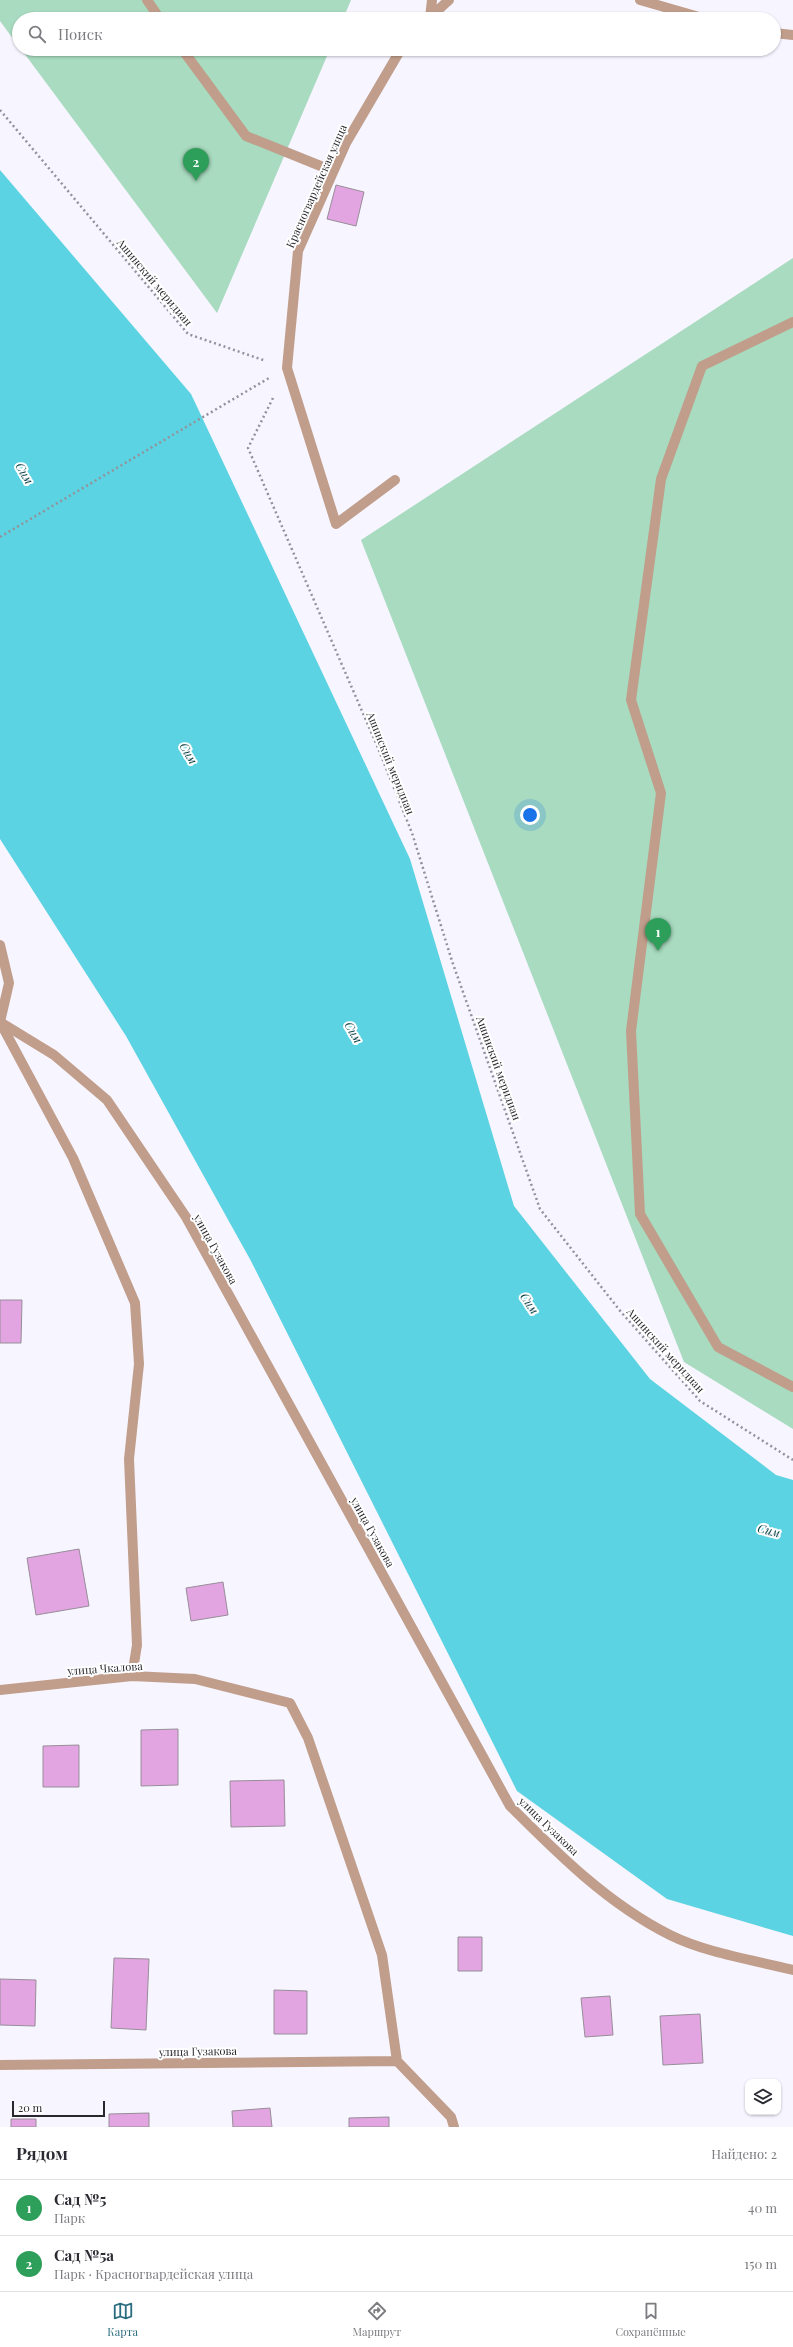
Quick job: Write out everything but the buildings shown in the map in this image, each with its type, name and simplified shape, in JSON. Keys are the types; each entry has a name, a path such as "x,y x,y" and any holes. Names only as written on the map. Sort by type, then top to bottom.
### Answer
{"street":[{"path":"146,0 155,12"},
{"path":"430,12 432,0"},
{"path":"436,12 449,0"},
{"path":"640,0 682,12"},
{"path":"781,34 793,35"},
{"path":"187,56 246,136 333,171"},
{"name":"Красногвардейская улица","path":"287,368 298,251 346,142 397,56"},
{"path":"793,322 702,366 661,479 631,700 661,793 631,1031 640,1214 718,1347 793,1387"},
{"path":"287,368 336,524 395,480"},
{"path":"0,945 9,983 0,1022 73,1158 135,1303 138,1364 129,1458 137,1645 132,1676"},
{"name":"улица Гузакова","path":"0,1022 54,1055 107,1100 186,1217 510,1806 561,1857 618,1905 664,1932 718,1951 793,1970"},
{"name":"улица Чкалова","path":"0,1690 132,1676 195,1679 290,1703 308,1738 382,1955 397,2060"},
{"path":"397,2060 451,2117 454,2127"},
{"name":"улица Гузакова","path":"0,2065 397,2060"}],"path":[{"name":"Ашинский меридиан","path":"0,110 188,334 287,368 248,448 375,741 412,833 452,961 540,1209 621,1312 700,1401 793,1460"},
{"path":"0,537 287,368"}],"green space":[{"path":"0,0 351,0 346,12 12,12 12,37 0,21"},
{"path":"26,56 327,56 217,313"},
{"path":"793,258 793,1429 684,1362 361,540"}],"water":[{"name":"Сим","path":"0,170 191,394 410,859 514,1206 650,1379 776,1475 793,1480 793,1936 667,1899 517,1791 251,1261 126,1036 0,839"}],"place":[{"name":"Сад №5а","path":"196,181"},
{"name":"Сад №5","path":"658,951"}]}
